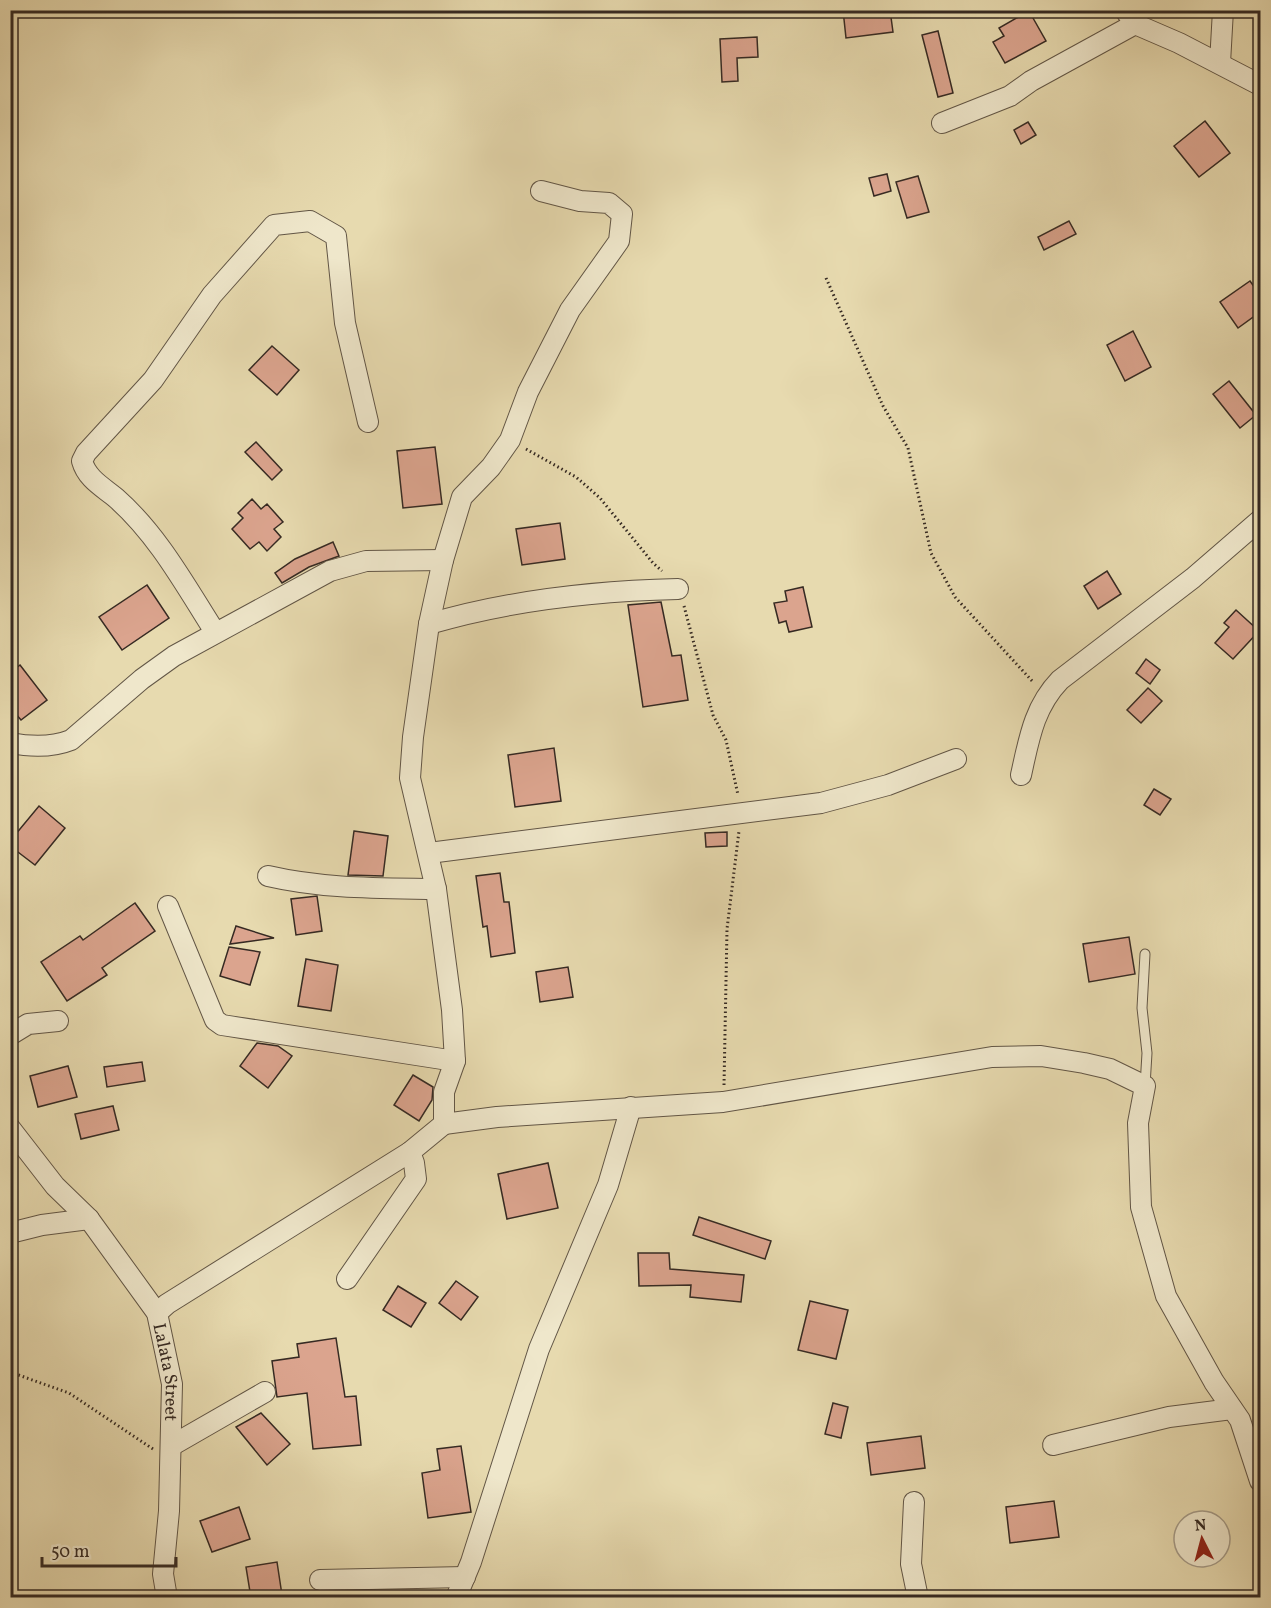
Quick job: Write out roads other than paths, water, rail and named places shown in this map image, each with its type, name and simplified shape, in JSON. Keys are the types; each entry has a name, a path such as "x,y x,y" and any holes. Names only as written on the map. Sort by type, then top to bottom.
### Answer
{"street":[{"path":"1220,63 1223,10"},
{"path":"942,123 1010,96 1130,17 1260,85"},
{"path":"444,1124 444,1092 455,1061 453,1010 436,889 410,778 413,737 429,624 443,560 465,491 491,467 510,440 528,392 570,310 619,241 622,214 609,203 580,201 541,191"},
{"path":"215,632 162,549 130,512 94,482 82,461 86,453 153,380 212,295 274,225 310,222 336,236 345,324 368,422"},
{"path":"1021,775 1036,714 1046,695 1060,680 1193,578 1260,520"},
{"path":"10,743 42,746 58,745 71,740 142,679 215,632 330,571 352,563 443,560"},
{"path":"429,624 488,609 547,598 608,591 678,589"},
{"path":"429,853 538,837 820,803 888,785 956,759"},
{"path":"268,876 306,885 436,889"},
{"path":"168,906 215,1020 222,1025 455,1061"},
{"path":"10,1035 28,1024 58,1021"},
{"path":"157,1313 167,1304 410,1152 444,1124 496,1117 723,1102 992,1058 1031,1056 1110,1069 1145,1086 1138,1122 1141,1208 1166,1296 1240,1420 1260,1480"},
{"path":"456,1598 465,1577 539,1349 599,1208 631,1107"},
{"name":"Lalata Street","path":"10,1128 55,1186 89,1219 157,1313 171,1384 170,1453 163,1574 167,1598"},
{"path":"347,1279 416,1179 410,1152"},
{"path":"10,1233 42,1225 89,1219"},
{"path":"170,1453 265,1392"},
{"path":"1053,1445 1169,1417 1232,1409"},
{"path":"914,1502 911,1564 918,1598"},
{"path":"320,1580 465,1577"}],"lane":[{"path":"1145,954 1142,1008 1147,1053 1145,1086"}]}
